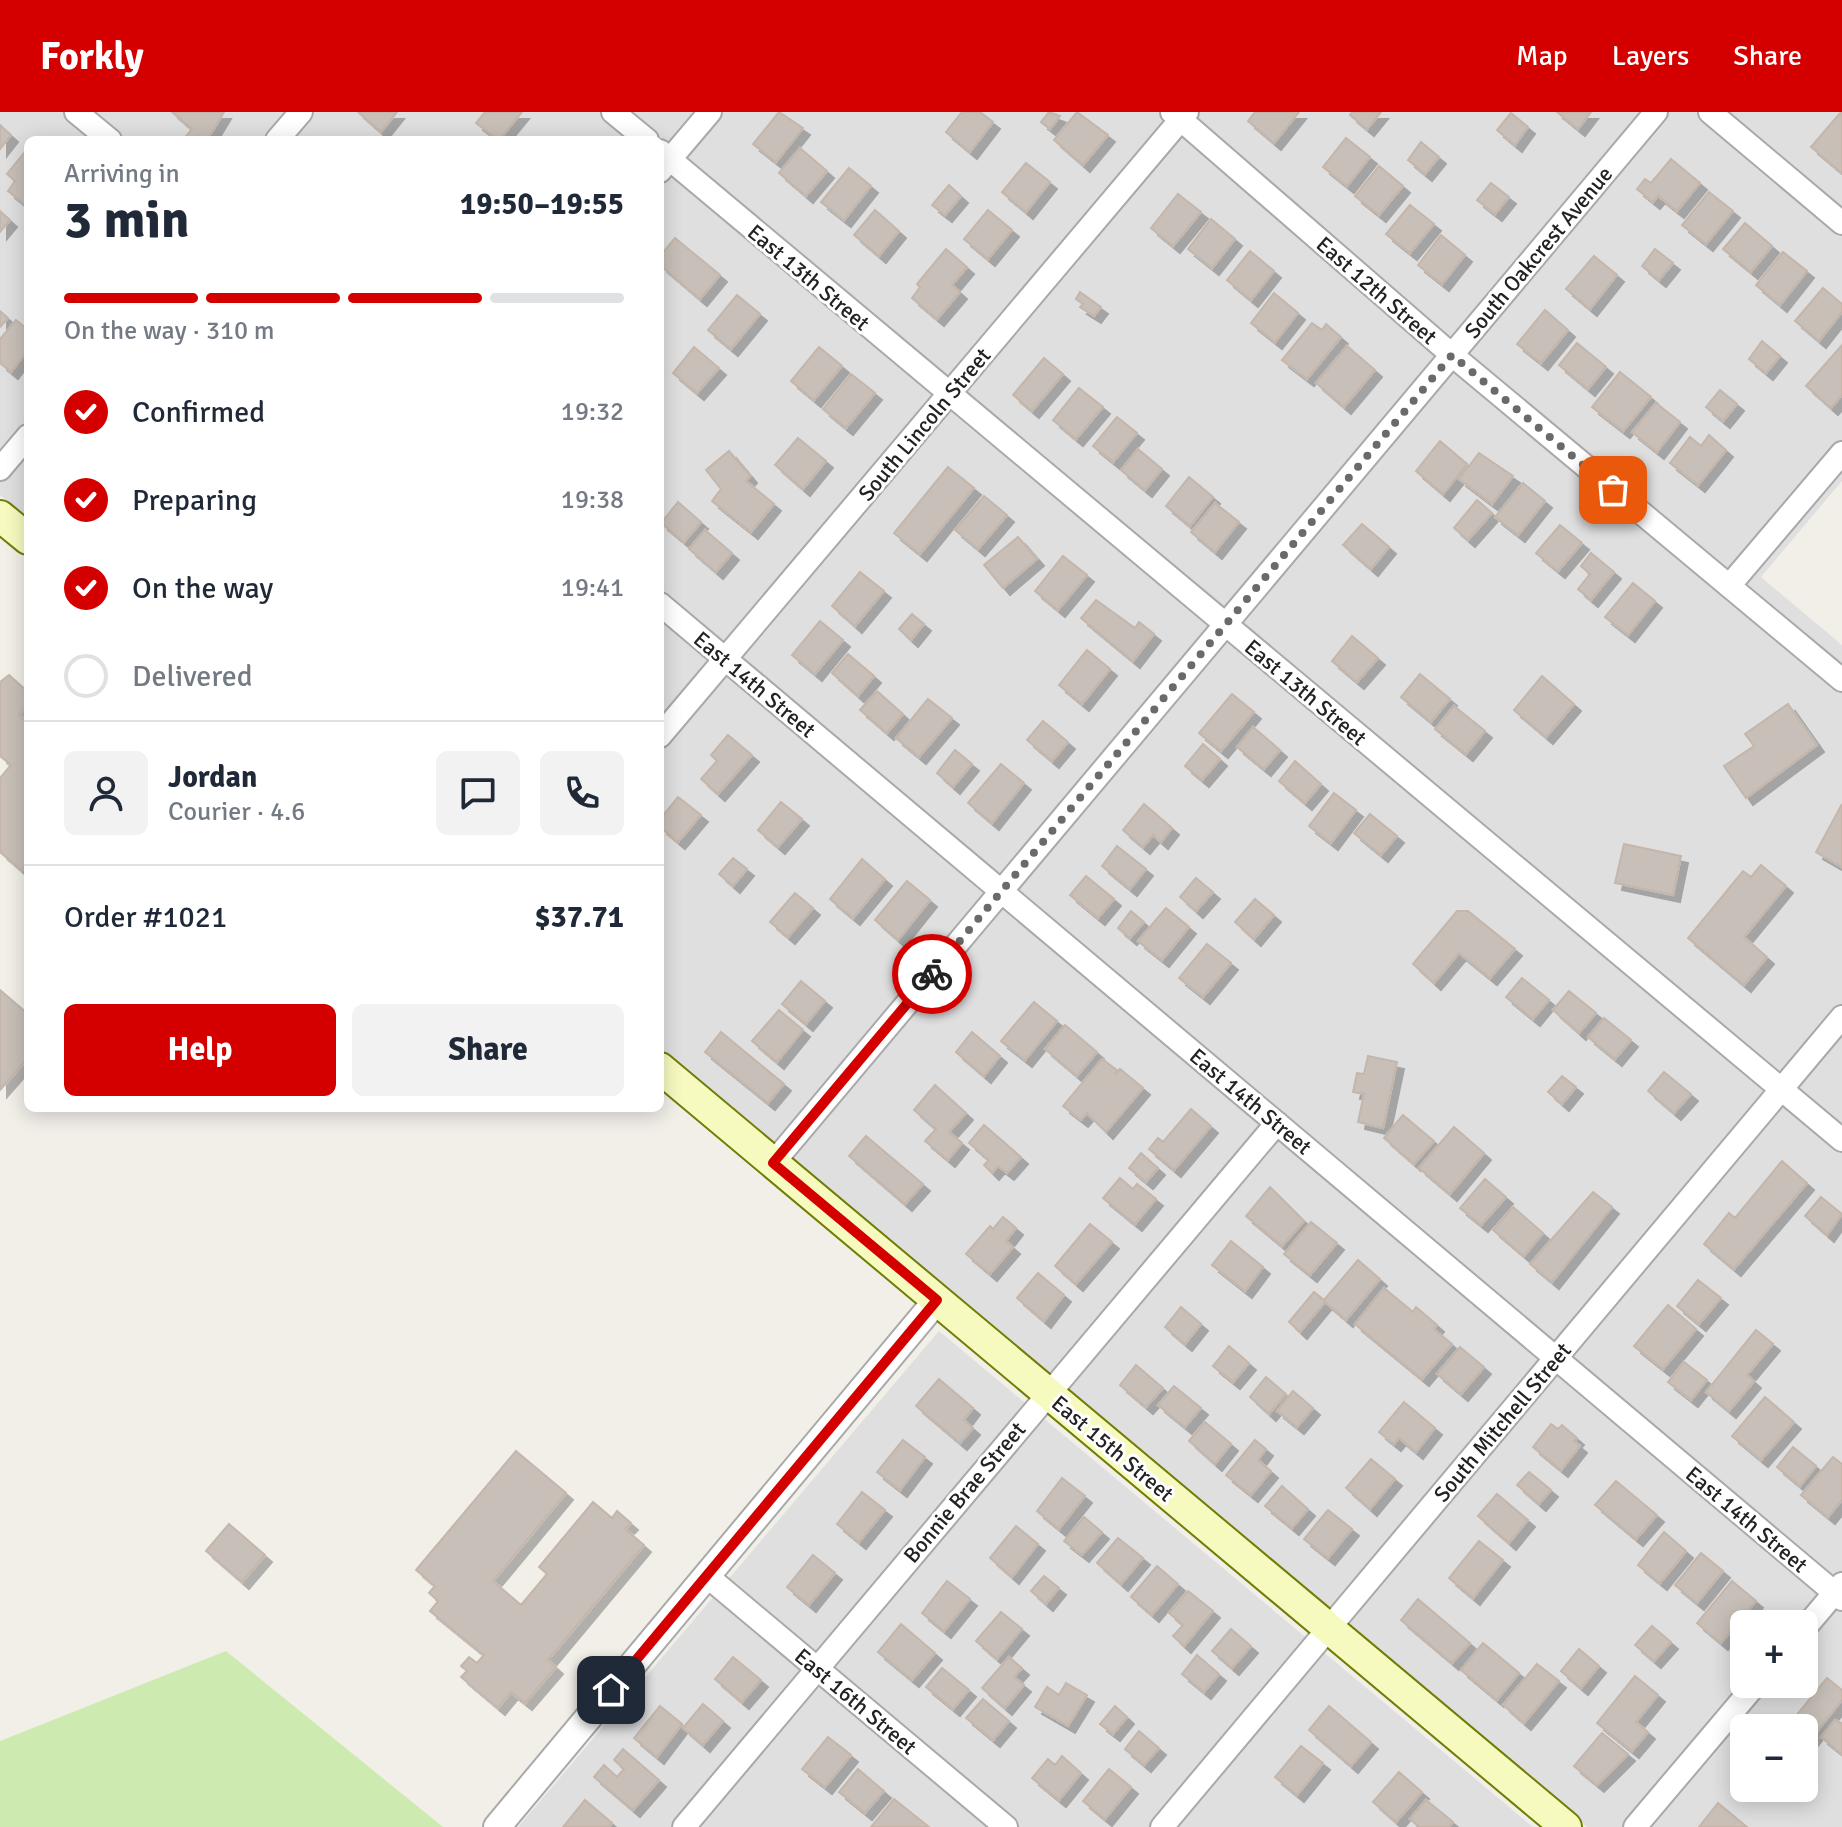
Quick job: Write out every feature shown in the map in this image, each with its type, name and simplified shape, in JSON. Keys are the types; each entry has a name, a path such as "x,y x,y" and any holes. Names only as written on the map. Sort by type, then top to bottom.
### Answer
{"main road":[{"path":"0,516 24,536"},
{"name":"East 15th Street","path":"664,1071 1566,1827"}],"street":[{"path":"76,112 105,136"},
{"path":"280,136 301,112"},
{"path":"613,112 642,136"},
{"path":"664,160 710,112"},
{"name":"South Oakcrest Avenue","path":"773,1163 1656,112"},
{"path":"1710,112 1842,223"},
{"name":"East 12th Street","path":"1180,114 1452,355 1842,680"},
{"name":"South Lincoln Street","path":"664,731 1180,114"},
{"name":"East 13th Street","path":"664,162 949,394 1842,1140"},
{"path":"0,469 24,441"},
{"path":"1729,586 1842,453"},
{"name":"East 14th Street","path":"664,607 1556,1358 1840,1592"},
{"name":"South Mitchell Street","path":"1162,1827 1842,1017"},
{"name":"Bonnie Brae Street","path":"684,1827 1047,1392 1277,1123"},
{"path":"497,1827 937,1300"},
{"name":"East 16th Street","path":"707,1576 1006,1827"},
{"path":"1818,1615 1840,1592"},
{"path":"1635,1827 1744,1698"}],"shaded area":[{"path":"0,112 1842,112 1842,481 1761,577 1842,645 1842,1827 1587,1827 664,1052 664,136 24,136 24,515 0,495"},
{"path":"939,1331 1533,1827 518,1827"}],"green space":[{"path":"226,1651 443,1827 0,1827 0,1741"}],"building":[{"path":"172,112 224,112 209,136 186,136 192,129"},
{"path":"358,112 397,112 381,132"},
{"path":"485,112 522,112 502,136 494,136 476,123"},
{"path":"779,112 803,128 776,162 753,144"},
{"path":"962,112 980,112 993,122 970,152 946,132"},
{"path":"1049,112 1060,116 1050,129 1041,122"},
{"path":"1077,112 1108,135 1083,165 1054,140"},
{"path":"1255,112 1299,112 1274,143 1248,121"},
{"path":"1352,112 1381,112 1367,129 1350,115"},
{"path":"1557,112 1591,112 1578,129"},
{"path":"1842,112 1842,173 1811,147"},
{"path":"1511,113 1528,127 1515,145 1497,130"},
{"path":"0,125 11,135 0,149"},
{"path":"1346,138 1370,157 1347,186 1323,167"},
{"path":"1421,142 1439,157 1425,174 1408,160"},
{"path":"800,148 827,171 806,196 779,173"},
{"path":"24,153 24,204 8,191 15,181 7,174"},
{"path":"1671,159 1700,183 1677,211 1658,196 1653,202 1637,189 1645,179 1651,183"},
{"path":"1026,163 1050,182 1026,212 1002,192"},
{"path":"1379,166 1403,186 1379,215 1355,196"},
{"path":"849,168 871,186 844,220 821,202"},
{"path":"1491,183 1509,197 1495,214 1477,200"},
{"path":"949,185 961,196 945,215 932,205"},
{"path":"1709,192 1733,211 1706,244 1682,225"},
{"path":"1178,194 1201,212 1173,246 1151,228"},
{"path":"1410,205 1434,224 1410,253 1386,234"},
{"path":"875,210 899,231 879,256 854,235"},
{"path":"988,210 1012,230 988,259 964,239"},
{"path":"0,211 10,220 0,232"},
{"path":"1211,219 1235,239 1212,268 1188,249"},
{"path":"1745,223 1772,246 1751,272 1723,249"},
{"path":"1441,235 1465,255 1442,284 1418,265"},
{"path":"675,238 720,275 700,299 664,268 664,251"},
{"path":"946,249 967,267 952,285 960,292 937,319 912,298 920,287 917,284"},
{"path":"1655,249 1673,263 1659,280 1642,266"},
{"path":"1250,251 1274,271 1251,300 1227,280"},
{"path":"1783,252 1807,271 1780,305 1756,285"},
{"path":"1594,256 1617,275 1590,309 1566,289"},
{"path":"1823,288 1842,304 1842,312 1819,341 1795,321"},
{"path":"1080,292 1101,307 1094,316 1080,307 1083,304 1076,299"},
{"path":"1274,293 1298,313 1275,342 1251,323"},
{"path":"737,295 760,314 731,349 708,330"},
{"path":"1545,310 1568,330 1541,363 1517,344"},
{"path":"0,311 8,318 0,327"},
{"path":"16,320 24,327 24,355 11,372 0,363 0,339"},
{"path":"1312,323 1322,330 1326,324 1341,337 1307,379 1282,360"},
{"path":"1762,341 1780,356 1766,373 1749,359"},
{"path":"1577,343 1606,367 1588,389 1559,365"},
{"path":"1842,345 1842,395 1831,408 1806,386"},
{"path":"1347,346 1375,370 1344,407 1316,383"},
{"path":"694,347 719,368 697,393 673,373"},
{"path":"819,347 842,366 814,400 791,381"},
{"path":"1044,358 1063,374 1032,411 1013,395"},
{"path":"1620,372 1651,397 1623,431 1592,407"},
{"path":"851,374 875,393 846,428 823,409"},
{"path":"1079,388 1103,407 1076,439 1053,420"},
{"path":"1720,390 1737,404 1723,421 1706,407"},
{"path":"1656,403 1680,422 1657,452 1632,432"},
{"path":"1117,417 1137,433 1113,462 1093,446"},
{"path":"1709,435 1726,450 1698,485 1670,463 1690,437 1701,446"},
{"path":"798,438 826,461 803,489 775,465"},
{"path":"1440,441 1467,464 1443,494 1416,471"},
{"path":"1138,449 1162,469 1145,490 1121,470"},
{"path":"729,451 750,476 746,481 774,504 751,532 712,501 721,489 706,470"},
{"path":"1479,453 1513,476 1492,504 1459,479"},
{"path":"948,467 974,488 920,554 894,533"},
{"path":"1189,477 1213,497 1190,526 1166,506"},
{"path":"1523,483 1545,501 1518,535 1495,517"},
{"path":"984,496 1007,515 978,549 955,530"},
{"path":"1477,500 1492,513 1468,540 1454,528"},
{"path":"678,502 701,522 684,542 664,525 664,519"},
{"path":"1215,503 1239,522 1215,552 1191,532"},
{"path":"1362,524 1389,547 1371,569 1343,545"},
{"path":"1560,525 1582,543 1558,571 1536,553"},
{"path":"705,530 732,553 716,572 689,549"},
{"path":"1018,537 1037,559 1003,588 984,565"},
{"path":"1591,553 1614,572 1591,600 1578,589 1590,574 1581,566"},
{"path":"1063,556 1087,575 1058,610 1035,591"},
{"path":"860,572 884,591 855,626 832,606"},
{"path":"1633,583 1655,601 1628,635 1605,617"},
{"path":"1096,600 1135,628 1139,622 1154,634 1133,661 1081,618"},
{"path":"912,614 924,624 911,640 899,629"},
{"path":"820,621 843,640 815,674 792,655"},
{"path":"1352,636 1378,658 1357,682 1332,661"},
{"path":"1087,650 1110,669 1082,704 1059,685"},
{"path":"848,654 874,676 858,696 832,673"},
{"path":"1420,674 1450,699 1431,722 1401,697"},
{"path":"9,675 24,688 24,709 19,715 24,719 24,867 21,870 0,852 0,778 11,765 0,756 0,682"},
{"path":"1542,676 1574,704 1546,737 1514,710"},
{"path":"877,691 903,714 887,733 860,710"},
{"path":"1232,694 1254,712 1221,751 1199,733"},
{"path":"928,699 952,718 919,757 896,738"},
{"path":"1788,704 1817,745 1746,798 1724,766 1754,746 1745,734"},
{"path":"1454,706 1485,731 1466,754 1435,729"},
{"path":"1043,721 1068,742 1052,761 1027,740"},
{"path":"1253,727 1280,750 1264,769 1237,747"},
{"path":"728,735 752,755 718,794 701,779 717,761 711,755"},
{"path":"1203,744 1220,759 1202,780 1185,766"},
{"path":"955,750 972,764 953,787 937,773"},
{"path":"1295,761 1321,784 1305,803 1279,781"},
{"path":"1001,764 1024,783 992,823 968,803"},
{"path":"1334,793 1356,810 1331,843 1309,826"},
{"path":"678,797 701,815 678,842 664,830 664,814"},
{"path":"781,802 802,819 778,847 758,830"},
{"path":"1144,804 1172,828 1161,842 1153,835 1143,847 1123,830"},
{"path":"1842,804 1842,867 1816,852"},
{"path":"1370,814 1397,836 1381,855 1354,833"},
{"path":"1624,844 1681,856 1673,895 1615,883"},
{"path":"1117,846 1146,869 1130,889 1102,866"},
{"path":"733,858 747,869 733,886 719,874"},
{"path":"862,859 885,879 853,918 830,899"},
{"path":"1761,865 1786,886 1744,937 1767,957 1744,985 1688,938 1743,871 1751,877"},
{"path":"1086,876 1114,899 1098,918 1070,895"},
{"path":"1196,878 1213,892 1196,911 1180,897"},
{"path":"907,881 930,900 898,940 875,920"},
{"path":"795,893 813,908 788,937 770,922"},
{"path":"1255,899 1274,915 1254,939 1235,922"},
{"path":"1166,908 1189,927 1162,960 1138,941"},
{"path":"1131,911 1144,922 1130,938 1118,928"},
{"path":"1457,911 1468,911 1515,949 1490,978 1459,953 1434,983 1413,964"},
{"path":"1207,944 1231,963 1203,997 1179,978"},
{"path":"1522,978 1549,1000 1533,1019 1506,997"},
{"path":"801,981 825,1001 806,1024 782,1004"},
{"path":"0,990 24,1011 24,1063 0,1090"},
{"path":"1569,991 1596,1013 1579,1033 1553,1010"},
{"path":"1034,1002 1057,1021 1025,1060 1001,1041"},
{"path":"779,1010 803,1030 777,1062 752,1041"},
{"path":"1604,1018 1631,1040 1615,1059 1588,1037"},
{"path":"1065,1025 1097,1052 1077,1076 1045,1049"},
{"path":"721,1032 784,1084 768,1103 705,1052"},
{"path":"972,1032 1000,1056 984,1076 956,1052"},
{"path":"1368,1056 1397,1062 1383,1128 1358,1122 1364,1094 1353,1092 1357,1073 1364,1074"},
{"path":"1102,1059 1117,1070 1115,1075 1120,1069 1143,1088 1106,1132 1087,1113 1081,1120 1063,1106"},
{"path":"1664,1072 1691,1094 1674,1113 1648,1091"},
{"path":"1562,1076 1576,1087 1562,1104 1548,1092"},
{"path":"935,1085 966,1113 949,1132 962,1143 948,1160 925,1141 936,1129 914,1110"},
{"path":"1191,1109 1211,1126 1174,1170 1149,1149 1158,1138 1163,1142"},
{"path":"1403,1115 1434,1141 1414,1164 1384,1138"},
{"path":"984,1125 1021,1157 1007,1173 998,1166 992,1173 984,1165 989,1160 969,1143"},
{"path":"1454,1127 1484,1153 1450,1194 1419,1168"},
{"path":"866,1136 923,1184 905,1204 849,1156"},
{"path":"1141,1153 1158,1168 1146,1182 1129,1168"},
{"path":"1782,1161 1807,1183 1734,1269 1704,1244 1729,1213 1735,1218"},
{"path":"1120,1178 1133,1189 1137,1184 1156,1199 1135,1224 1103,1198"},
{"path":"1485,1179 1506,1197 1481,1225 1460,1208"},
{"path":"1270,1187 1304,1221 1282,1246 1246,1216"},
{"path":"1593,1192 1612,1207 1552,1282 1530,1264"},
{"path":"1821,1197 1842,1214 1827,1235 1805,1216"},
{"path":"1513,1207 1543,1233 1524,1256 1493,1230"},
{"path":"1003,1217 1016,1228 1006,1241 1013,1247 990,1274 966,1254 990,1226 993,1229"},
{"path":"1311,1222 1337,1243 1310,1275 1284,1254"},
{"path":"1090,1224 1112,1242 1076,1284 1055,1266"},
{"path":"1231,1241 1263,1267 1245,1291 1212,1265"},
{"path":"1358,1260 1380,1279 1346,1320 1325,1302 1300,1332 1289,1322 1314,1292 1324,1300"},
{"path":"1038,1273 1064,1295 1044,1321 1017,1298"},
{"path":"1698,1280 1721,1298 1699,1324 1677,1306"},
{"path":"1384,1288 1413,1312 1416,1307 1437,1325 1434,1329 1452,1344 1422,1379 1355,1324"},
{"path":"1668,1305 1696,1329 1663,1369 1634,1346"},
{"path":"1181,1307 1201,1324 1185,1344 1165,1327"},
{"path":"1756,1330 1773,1344 1747,1375 1754,1381 1729,1411 1706,1392"},
{"path":"1229,1346 1249,1363 1233,1382 1213,1366"},
{"path":"1460,1347 1484,1367 1461,1394 1437,1374"},
{"path":"1684,1362 1707,1380 1691,1400 1668,1382"},
{"path":"1136,1365 1163,1388 1146,1407 1120,1385"},
{"path":"1266,1377 1286,1394 1269,1414 1250,1397"},
{"path":"939,1379 973,1408 964,1420 973,1428 960,1443 916,1406"},
{"path":"1174,1386 1201,1408 1185,1427 1158,1405"},
{"path":"1293,1391 1313,1408 1297,1427 1277,1411"},
{"path":"1765,1397 1794,1422 1761,1460 1732,1436"},
{"path":"1404,1402 1435,1428 1416,1452 1399,1438 1394,1444 1379,1432"},
{"path":"1205,1422 1231,1444 1215,1464 1189,1441"},
{"path":"1551,1424 1558,1429 1562,1425 1577,1438 1574,1441 1580,1446 1561,1470 1533,1447"},
{"path":"903,1440 925,1457 900,1490 877,1472"},
{"path":"1255,1440 1266,1449 1258,1460 1271,1471 1251,1495 1226,1475"},
{"path":"1793,1447 1816,1466 1800,1486 1777,1467"},
{"path":"516,1451 566,1493 493,1581 521,1605 547,1574 539,1567 593,1502 612,1518 617,1511 631,1523 625,1529 644,1545 548,1660 556,1667 525,1703 511,1692 498,1708 461,1677 467,1671 461,1666 469,1657 477,1663 484,1655 430,1611 438,1601 429,1593 435,1586 416,1570"},
{"path":"1833,1457 1842,1464 1842,1500 1828,1517 1801,1495"},
{"path":"1371,1459 1395,1479 1370,1509 1346,1488"},
{"path":"1529,1472 1551,1490 1539,1504 1517,1485"},
{"path":"1062,1478 1085,1496 1059,1529 1037,1511"},
{"path":"1616,1481 1657,1515 1636,1539 1595,1505"},
{"path":"1282,1486 1308,1509 1292,1528 1265,1506"},
{"path":"862,1492 885,1510 859,1542 837,1524"},
{"path":"1497,1494 1528,1520 1509,1543 1478,1516"},
{"path":"1328,1510 1352,1529 1328,1558 1304,1539"},
{"path":"1084,1517 1102,1532 1082,1555 1064,1541"},
{"path":"229,1524 265,1555 242,1582 206,1551"},
{"path":"1016,1526 1038,1544 1012,1577 990,1558"},
{"path":"1664,1532 1686,1551 1660,1583 1638,1565"},
{"path":"1118,1538 1143,1558 1121,1584 1097,1563"},
{"path":"1479,1541 1503,1560 1473,1598 1449,1578"},
{"path":"1701,1553 1723,1571 1697,1603 1675,1585"},
{"path":"813,1555 835,1573 809,1605 787,1587"},
{"path":"1157,1566 1178,1584 1152,1615 1131,1597"},
{"path":"1044,1576 1059,1588 1046,1604 1031,1591"},
{"path":"947,1581 970,1599 944,1631 922,1613"},
{"path":"1732,1581 1756,1601 1748,1610 1730,1610 1730,1632 1721,1643 1697,1623"},
{"path":"1188,1591 1213,1611 1184,1646 1173,1636 1183,1625 1169,1613"},
{"path":"1418,1599 1470,1643 1452,1663 1401,1620"},
{"path":"1001,1612 1022,1629 997,1659 976,1641"},
{"path":"901,1624 935,1653 912,1680 878,1652"},
{"path":"1652,1626 1671,1642 1654,1661 1635,1645"},
{"path":"1231,1629 1251,1646 1232,1668 1212,1651"},
{"path":"1483,1643 1519,1673 1497,1700 1461,1670"},
{"path":"1579,1649 1599,1666 1581,1688 1561,1671"},
{"path":"1197,1655 1219,1674 1204,1692 1182,1674"},
{"path":"733,1657 761,1680 742,1702 715,1679"},
{"path":"1009,1657 1022,1668 1014,1677 1024,1685 1005,1708 982,1688"},
{"path":"1537,1664 1559,1681 1524,1723 1503,1705"},
{"path":"942,1668 969,1690 953,1709 926,1687"},
{"path":"1635,1676 1658,1695 1636,1722 1648,1732 1632,1751 1597,1723"},
{"path":"1827,1678 1842,1690 1842,1700 1818,1730 1818,1714 1797,1714 1811,1698 1818,1698 1818,1689"},
{"path":"1066,1683 1087,1695 1068,1726 1035,1707 1047,1687 1059,1695"},
{"path":"983,1699 1009,1721 993,1740 966,1718"},
{"path":"703,1704 723,1721 703,1745 683,1728"},
{"path":"660,1706 682,1724 657,1757 634,1738"},
{"path":"1115,1706 1127,1717 1113,1734 1100,1724"},
{"path":"1329,1706 1371,1742 1351,1766 1309,1730"},
{"path":"1835,1720 1842,1723 1842,1754 1821,1737"},
{"path":"1139,1731 1159,1748 1144,1765 1125,1749"},
{"path":"1602,1733 1628,1754 1597,1785 1574,1766"},
{"path":"828,1737 851,1755 825,1787 802,1769"},
{"path":"1301,1746 1323,1763 1297,1795 1275,1777"},
{"path":"623,1749 659,1780 633,1810 594,1777 604,1765 617,1777 624,1769 614,1760"},
{"path":"1062,1756 1081,1773 1059,1800 1032,1778 1048,1759 1055,1765"},
{"path":"858,1769 884,1791 865,1813 839,1792"},
{"path":"1109,1769 1131,1787 1105,1819 1083,1801"},
{"path":"1399,1772 1422,1792 1396,1822 1373,1802"},
{"path":"894,1799 929,1827 871,1827"},
{"path":"585,1800 612,1823 609,1827 563,1827"},
{"path":"1426,1800 1453,1822 1449,1827 1419,1827 1410,1819"},
{"path":"1718,1803 1747,1827 1699,1827"}],"way so far":[{"path":"932,974 1452,355 1613,490"}],"route":[{"path":"611,1690 937,1300 773,1163 932,974"}]}
